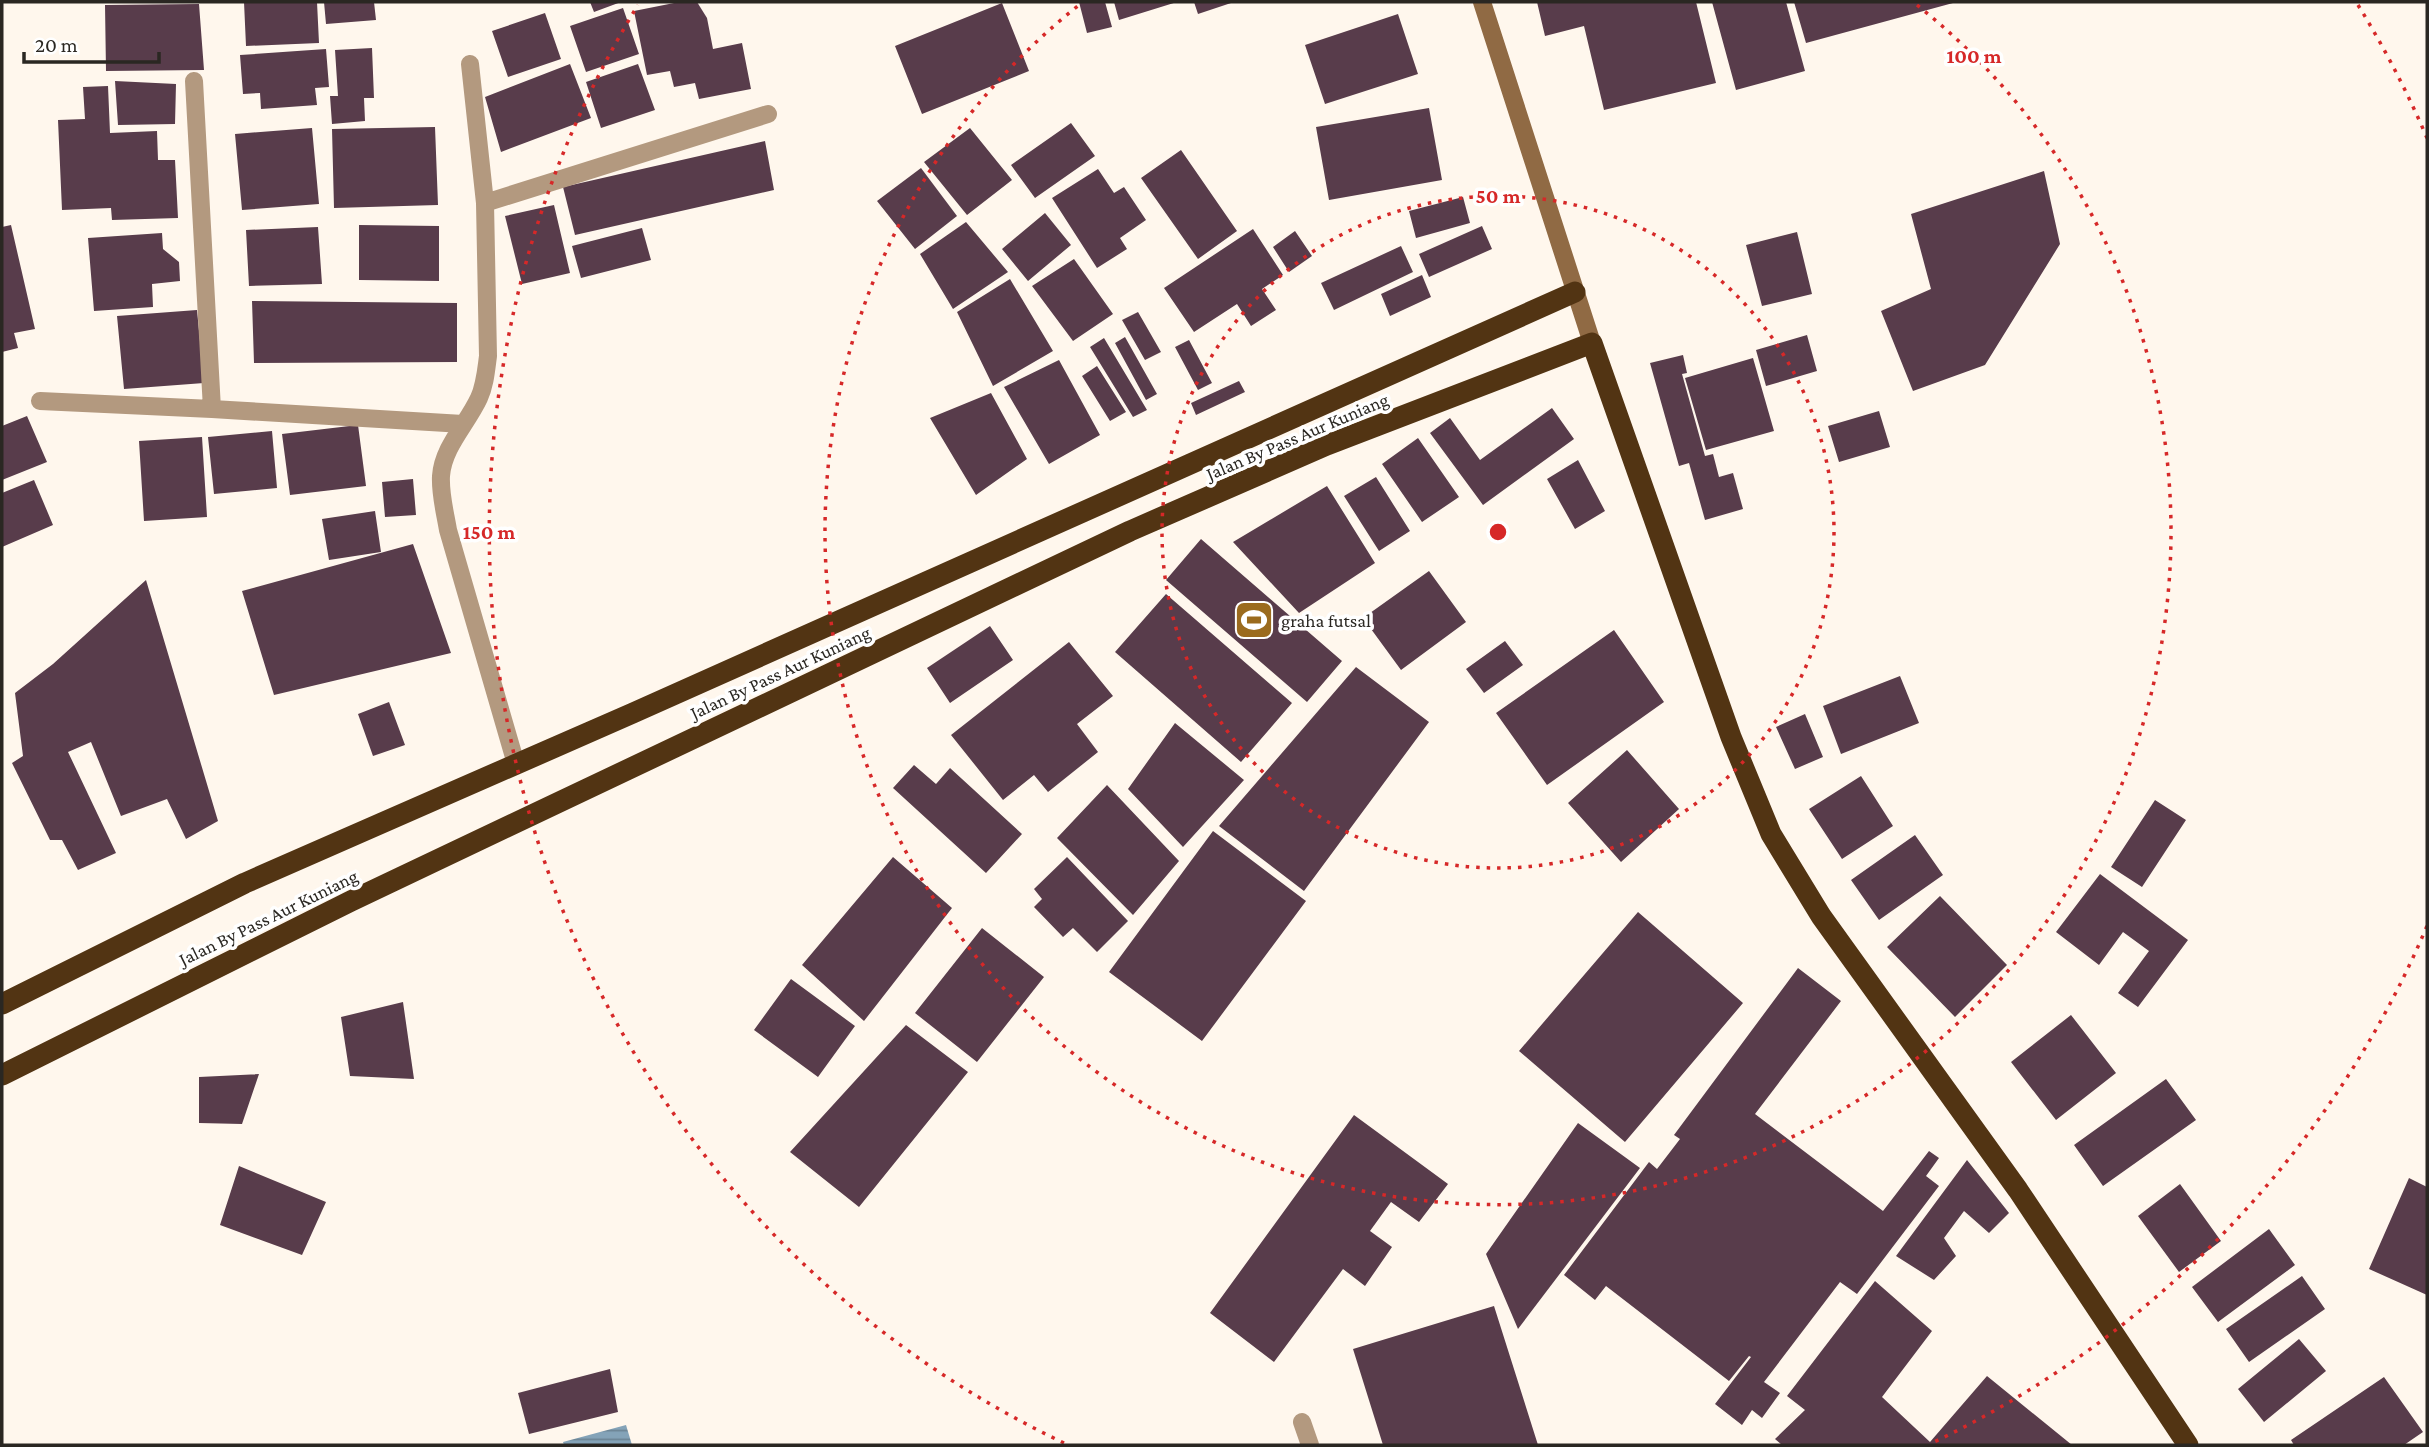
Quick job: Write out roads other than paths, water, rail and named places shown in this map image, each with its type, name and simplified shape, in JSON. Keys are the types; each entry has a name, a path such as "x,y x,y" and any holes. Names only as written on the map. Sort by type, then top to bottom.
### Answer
{"highway":[{"name":"Jalan By Pass Aur Kuniang","path":"2,1004 245,883 1575,292"},
{"name":"Jalan By Pass Aur Kuniang","path":"2,1075 363,895 1130,531 1327,445 1592,343"},
{"path":"1592,343 1731,737 1771,834 1821,916 2018,1190 2188,1445"}],"main road":[{"path":"1482,2 1592,343"}],"street":[{"path":"470,64 485,203 488,356 485,380 478,399 448,450 441,474 442,496 448,530 516,764"},
{"path":"194,81 212,409"},
{"path":"485,203 768,114"},
{"path":"40,401 463,424"},
{"path":"1303,1422 1310,1445"}],"water":[{"path":"626,1425 632,1445 564,1445 563,1442"}],"place":[{"name":"graha futsal","path":"1254,620"}]}
